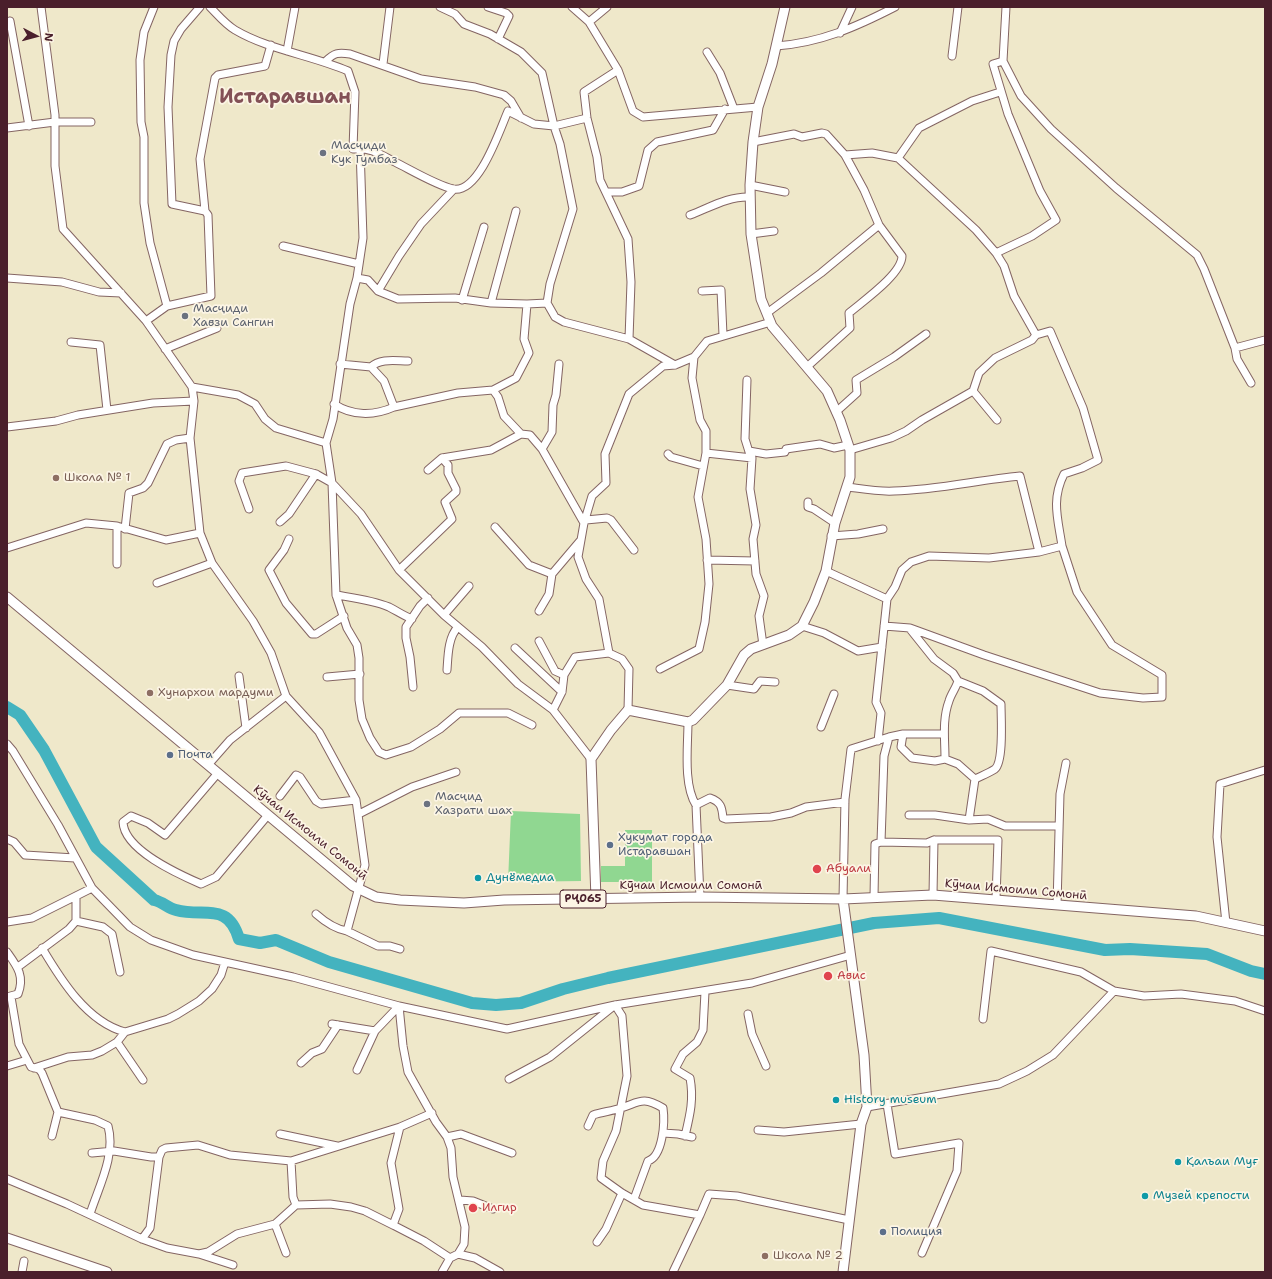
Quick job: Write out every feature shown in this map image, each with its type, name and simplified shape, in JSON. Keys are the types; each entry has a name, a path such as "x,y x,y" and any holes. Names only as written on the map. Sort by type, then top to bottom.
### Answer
{"main road":[{"path":"596,899 591,759 611,730 628,710 688,722 693,720 727,685 744,655 751,649 789,635 802,626 814,602 826,571 834,522 848,487 851,467 849,447 836,412 826,391 769,317 759,290 751,234 750,185 753,142 758,107 776,46 785,7"},
{"name":"Кӯчаи Исмоили Сомонӣ","path":"7,597 358,890 376,897 400,900 464,903 504,900 700,897 843,902 874,897 933,895 1196,916 1265,931"},
{"path":"843,902 850,943 864,1055 867,1107 862,1124 843,1272"},
{"path":"7,1238 107,1272"}],"street":[{"path":"41,7 55,122 55,166 63,229 146,321 192,387 194,401 190,438 200,533 212,563 253,621 271,653 286,696 319,732 356,800 365,865 347,931"},
{"path":"154,7 144,32 140,60 141,122 144,137 145,209 150,243 167,306"},
{"path":"200,7 181,29 174,41 171,55 168,107 172,204 205,210"},
{"path":"210,7 234,30 271,45 326,62 348,71 355,92 353,149 373,149 418,174 454,189 464,188 473,181 485,164 508,111 534,124 554,126 587,118"},
{"path":"288,51 295,7"},
{"path":"383,64 390,7"},
{"path":"440,7 455,14 464,24 498,39 521,52 542,73 554,126 560,144 574,209 550,284 547,303 555,317 564,322 630,339 675,365"},
{"path":"488,7 506,13 509,16 498,39"},
{"path":"572,7 589,22 618,70 633,111 643,117 758,107"},
{"path":"589,22 607,7"},
{"path":"840,33 852,7"},
{"path":"776,46 802,44 840,33 895,7"},
{"path":"952,56 958,7"},
{"path":"1006,7 1003,61 1021,96 1051,129 1116,188 1197,255 1235,348 1237,360 1252,383"},
{"path":"10,21 29,126"},
{"path":"146,321 167,306 211,296 208,215 205,210 200,159 215,78 218,75 265,66 271,45"},
{"path":"326,62 333,54 338,52 383,64 421,79 475,87 504,95 511,101 521,118"},
{"path":"707,52 720,73 734,109"},
{"path":"996,253 1032,236 1056,220 1040,191 1000,92 993,64 1003,61"},
{"path":"618,70 584,92 587,118 597,157 600,180 628,239 631,282 630,339"},
{"path":"898,158 919,128 972,101 1000,92"},
{"path":"606,192 622,192 639,186 648,150 657,142 713,130 725,109"},
{"path":"7,128 55,122 90,122"},
{"path":"753,142 794,134 802,137 822,133 826,134 845,155 864,190 879,225 902,256 902,262 887,280 849,313 850,328 808,366"},
{"path":"360,148 363,238 357,278 350,304 334,404 326,443 332,483 336,595 347,628 357,645 360,674 359,700 362,719 370,738 379,752 386,755 411,747 440,729 459,713 508,713 532,725"},
{"path":"845,155 872,153 898,158 976,230 996,253 1004,266 1014,296 1036,336"},
{"path":"750,185 786,192"},
{"path":"378,291 399,256 421,224 454,189"},
{"path":"690,215 726,200 740,196 750,197"},
{"path":"492,303 516,211"},
{"path":"610,653 599,599 586,579 578,557 585,521 592,496 606,483 605,454 629,394 663,366 675,365 694,357 707,341 769,317 879,225"},
{"path":"462,300 484,227"},
{"path":"751,234 774,231"},
{"path":"283,246 359,264"},
{"path":"7,278 62,282 99,292 121,293"},
{"path":"357,278 368,280 378,291 398,299 455,298 492,303 547,303"},
{"path":"702,291 721,290 723,335"},
{"path":"334,404 357,414 382,412 394,407 458,393 493,390 516,378 529,353 524,339 527,304"},
{"path":"165,349 217,328"},
{"path":"706,453 750,455 758,453 785,452 786,449 820,444 834,448 849,447 891,438 906,431 922,420 973,391 979,373 995,358 1050,330 1083,408 1098,460 1082,468 1064,474 1057,488 1056,510 1062,546 1077,592 1112,645 1162,675 1162,697 1143,698 1100,693 984,655 910,628 884,626"},
{"path":"836,412 857,393 856,380 894,357 926,334"},
{"path":"1235,348 1265,340"},
{"path":"71,342 100,345 107,410"},
{"path":"660,669 699,649 706,622 709,584 706,539 698,497 706,453 706,431 700,420 692,378 694,357"},
{"path":"371,367 374,364 385,361 408,361"},
{"path":"340,364 371,367 384,381 394,407"},
{"path":"542,449 552,432 553,405 556,395 559,364"},
{"path":"747,380 745,439 750,455 750,489 756,525 753,539 756,574 764,596 758,616 763,645"},
{"path":"192,387 238,395 255,404 265,419 276,428 326,443"},
{"path":"493,390 498,396 504,416 521,434"},
{"path":"973,391 997,420"},
{"path":"7,427 56,421 78,415 153,403 194,401"},
{"path":"428,470 442,458 491,450 521,434 530,435 542,449 585,521"},
{"path":"125,529 129,493 143,488 148,483 167,444 176,440 190,438"},
{"path":"668,454 671,457 703,466"},
{"path":"398,570 452,519 445,502 456,492 456,489 448,473 448,465 442,458"},
{"path":"249,508 239,482 242,473 286,466 316,474 332,483 360,514 398,570 444,615 482,647 518,684 553,710 591,759"},
{"path":"280,522 289,514 316,474"},
{"path":"848,487 892,492 929,489 985,479 1020,476 1039,552"},
{"path":"808,502 808,507 814,509 834,522"},
{"path":"585,521 607,518 611,520 634,550"},
{"path":"7,548 86,522 117,526 166,540 200,533"},
{"path":"117,526 117,564"},
{"path":"495,527 529,565 552,574"},
{"path":"831,536 858,534 883,529"},
{"path":"289,539 284,550 270,570 286,603 312,634 316,634 344,616"},
{"path":"539,611 549,594 552,574 582,539"},
{"path":"878,741 881,713 876,702 887,599 895,587 902,570 911,562 929,556 989,558 1039,552 1062,546"},
{"path":"707,560 755,561"},
{"path":"157,583 212,563"},
{"path":"826,571 887,599"},
{"path":"444,615 469,586"},
{"path":"336,595 383,606 412,619"},
{"path":"413,687 406,638 406,627 428,598"},
{"path":"802,626 824,633 858,651 882,647"},
{"path":"447,670 449,647 454,631 458,627"},
{"path":"910,628 934,659 953,673 958,681 983,691 1001,704 1001,744 997,766 975,779"},
{"path":"539,641 555,671 564,675"},
{"path":"515,648 562,692"},
{"path":"553,710 562,692 564,675 575,657 610,653 622,659 629,669 628,710"},
{"path":"327,677 360,674"},
{"path":"238,676 246,728"},
{"path":"727,685 754,689 760,681 775,682"},
{"path":"945,759 944,734 949,700 958,681"},
{"path":"821,727 834,694"},
{"path":"208,765 230,740 286,696"},
{"path":"688,722 687,762 689,782 696,805 700,897"},
{"path":"843,902 845,802 851,749 903,734 944,734"},
{"path":"903,734 901,747 912,758 935,761 945,759 958,764 975,779"},
{"path":"881,842 884,756 889,737"},
{"path":"7,744 25,771 92,888 130,927 152,940 193,955 293,977 399,1006 506,1029 615,1006 752,983 851,955"},
{"path":"1057,905 1060,794 1066,763"},
{"path":"1226,922 1217,837 1220,784 1265,770"},
{"path":"359,814 412,787 456,772"},
{"path":"218,773 165,835 148,823 131,816 123,822 124,829 142,852 174,873 201,884 216,877 268,815"},
{"path":"280,796 296,775 300,777 316,801 322,804 356,800"},
{"path":"969,820 975,779"},
{"path":"696,805 710,798 718,801 722,806 723,818 751,819 792,813 806,807 845,802"},
{"path":"909,815 934,815 969,820 988,820 1005,826 1059,826"},
{"path":"7,839 14,842 25,855 75,858"},
{"path":"933,895 934,840"},
{"path":"874,897 875,844 881,842 926,843 934,840 998,840 996,899"},
{"path":"7,922 32,918 92,888"},
{"path":"18,967 69,929 76,921 76,896"},
{"path":"316,914 340,930 347,931 378,946 390,946 400,949"},
{"path":"76,921 108,929 112,934 120,972"},
{"path":"42,948 58,976 87,1008 100,1020 125,1032"},
{"path":"7,952 18,967 21,976 21,986 18,994 9,997 18,1044 31,1067 39,1069 42,1073 58,1112 52,1136"},
{"path":"983,1019 991,952 1081,972 1114,991 1144,996 1181,994 1236,1002 1265,1011"},
{"path":"34,1068 68,1057 92,1055 117,1042 125,1032 168,1019 199,1001 214,986 221,975 225,962"},
{"path":"867,1107 999,1084 1027,1072 1053,1055 1114,991"},
{"path":"662,1133 689,1136 693,1094 690,1078 675,1069 683,1054 697,1042 703,1030 705,992"},
{"path":"357,1070 375,1031 399,1006"},
{"path":"399,1006 403,1046 408,1072 447,1137 451,1148 453,1177 466,1227 464,1244 458,1254 450,1258 442,1272"},
{"path":"509,1080 550,1057 615,1006"},
{"path":"615,1006 622,1016 627,1076 616,1131 602,1161 601,1178 622,1193 643,1205 700,1215"},
{"path":"748,1014 752,1034 766,1066"},
{"path":"301,1063 312,1053 322,1049 335,1024 375,1031"},
{"path":"117,1042 143,1080"},
{"path":"7,1066 27,1060"},
{"path":"588,1126 592,1115 621,1108 637,1100 654,1103 663,1108 664,1118 658,1154 653,1159 648,1161 634,1199"},
{"path":"888,1104 895,1154 959,1143 957,1171 922,1253"},
{"path":"58,1112 95,1120 108,1126 111,1151 90,1214"},
{"path":"142,1239 150,1228 159,1157 162,1150 166,1148 198,1144 230,1155 291,1161 400,1127 432,1113"},
{"path":"758,1130 784,1132 862,1124"},
{"path":"393,1225 399,1209 391,1163 400,1127"},
{"path":"280,1134 337,1146"},
{"path":"447,1137 461,1134 512,1153"},
{"path":"92,1153 111,1151 159,1157"},
{"path":"291,1161 293,1196 296,1205"},
{"path":"7,1179 90,1214 142,1239 167,1248 199,1254 233,1265"},
{"path":"597,1242 606,1229 622,1193"},
{"path":"673,1272 709,1194 737,1196 849,1220"},
{"path":"460,1200 473,1201 493,1209"},
{"path":"199,1254 208,1252 237,1234 275,1224 296,1205 330,1204 365,1211 424,1241 450,1258"},
{"path":"275,1224 286,1253"},
{"path":"458,1254 475,1258 500,1272"},
{"path":"22,1272 24,1261"}],"green space":[{"path":"511,811 580,814 581,881 508,882"},
{"path":"625,830 652,830 652,882 601,882 601,866 625,866"}],"waterway":[{"path":"7,707 20,715 44,750 96,847 154,900 176,910 222,915 234,927 239,939 260,943 276,940 329,962 472,1003 496,1005 521,1003 563,989 608,978 874,923 939,918 1105,950 1130,949 1207,954 1251,971 1265,974"}],"place":[{"name":"Масҷиди Кук Гумбаз","path":"323,153"},
{"name":"Масҷиди Хавзи Сангин","path":"185,316"},
{"name":"Школа № 1","path":"56,478"},
{"name":"Хунархои мардуми","path":"150,693"},
{"name":"Почта","path":"170,755"},
{"name":"Масҷид Хазрати шах","path":"427,804"},
{"name":"Хукумат города Истаравшан","path":"610,845"},
{"name":"Абуали","path":"817,869"},
{"name":"Дунёмедиа","path":"478,878"},
{"name":"Авис","path":"828,976"},
{"name":"History museum","path":"836,1100"},
{"name":"Қалъаи Муғ","path":"1178,1162"},
{"name":"Музей крепости","path":"1145,1196"},
{"name":"Илгир","path":"473,1208"},
{"name":"Полиция","path":"883,1232"},
{"name":"Школа № 2","path":"765,1256"}],"district":[{"name":"Истаравшан","path":"285,98"}]}
